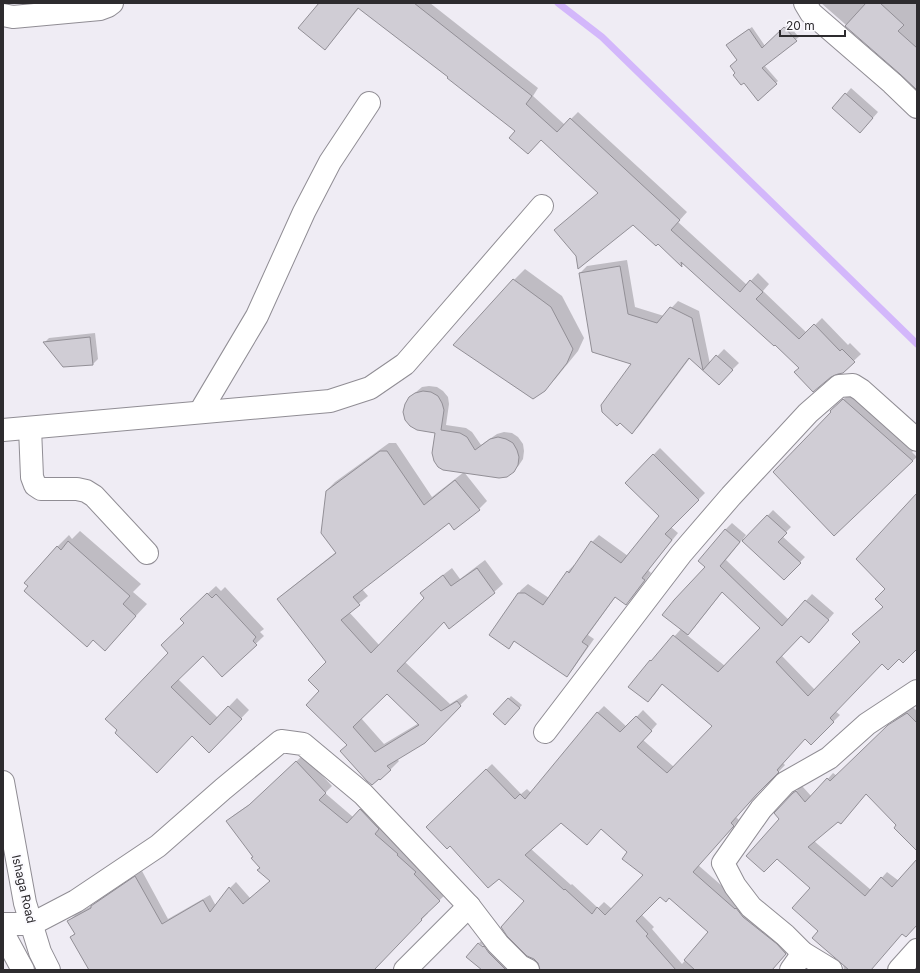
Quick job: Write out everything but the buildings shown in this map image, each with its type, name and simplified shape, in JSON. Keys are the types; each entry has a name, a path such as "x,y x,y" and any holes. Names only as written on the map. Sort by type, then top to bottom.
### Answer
{"street":[{"path":"3,15 13,18 100,9 112,3"},
{"path":"805,3 812,13 892,83 917,107"},
{"path":"200,412 257,316 304,212 330,162 370,103"},
{"path":"3,430 330,401 370,388 405,364 542,206"},
{"path":"545,732 681,554 808,413 839,386 853,384 917,440"},
{"path":"30,428 32,477 35,485 41,489 77,489 90,493 147,553"},
{"path":"831,970 797,961 785,935 751,907 735,886 723,863 761,809 785,783 829,758 867,724 917,691"},
{"path":"3,924 32,924 76,901 158,846 281,741 303,744 363,794 469,906 498,944 520,966 528,970"},
{"name":"Ishaga Road","path":"3,782 25,903 40,952 49,970"},
{"path":"404,970 469,906"},
{"path":"3,933 23,970"},
{"path":"899,970 917,950"}],"waterway":[{"path":"558,3 602,37 917,344"}]}
